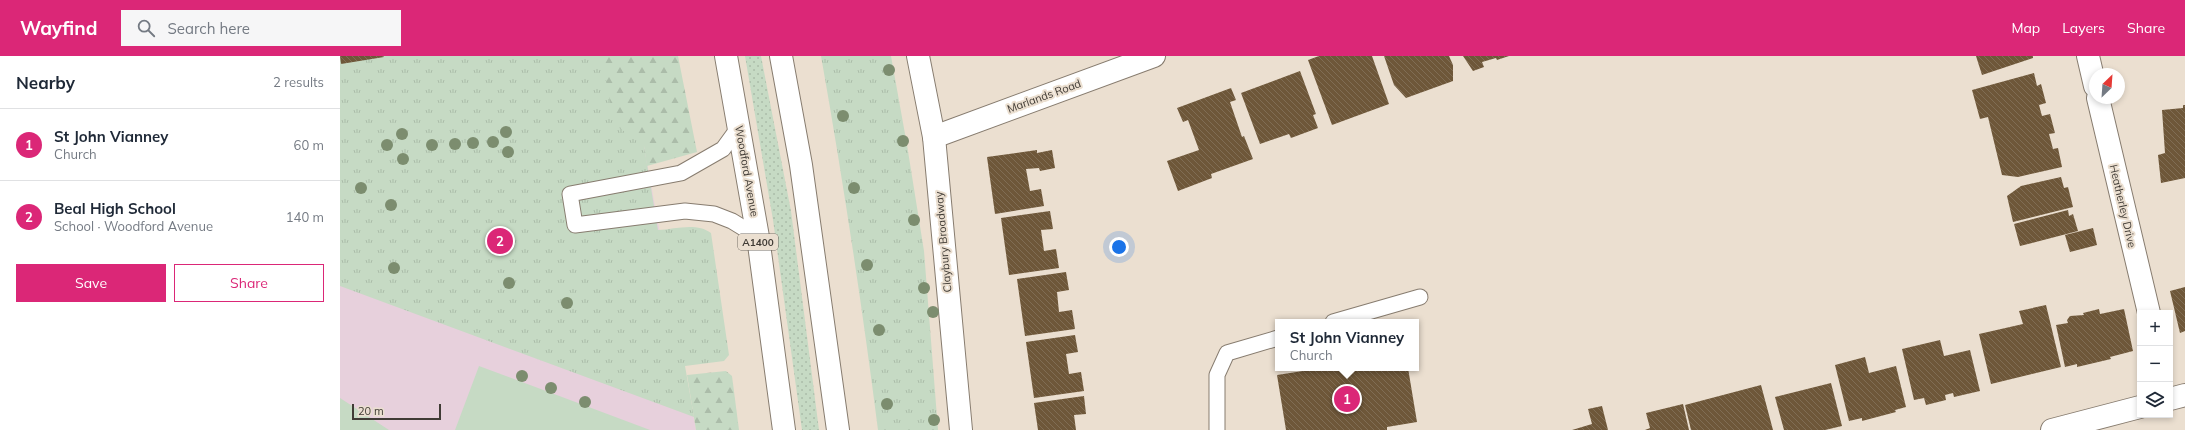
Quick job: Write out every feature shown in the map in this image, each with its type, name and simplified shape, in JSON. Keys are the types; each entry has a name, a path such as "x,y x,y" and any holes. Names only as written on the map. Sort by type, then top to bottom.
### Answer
{"main road":[{"name":"Woodford Avenue","path":"726,56 758,237 784,430"},
{"path":"781,56 801,165 838,430"},
{"name":"Claybury Broadway","path":"918,56 934,137 961,430"},
{"name":"Marlands Road","path":"934,137 1154,56"},
{"path":"2088,56 2091,68"},
{"name":"Heatherley Drive","path":"2099,104 2148,310"},
{"path":"2173,398 2185,396"},
{"path":"2052,430 2137,408"}],"lane":[{"path":"739,127 723,149 681,172 570,194 575,225 685,211 714,214 732,220 758,237"},
{"path":"1343,319 1420,296"},
{"path":"1217,430 1217,375 1227,353 1275,339"}],"shaded area":[{"path":"340,56 644,146 696,430 340,430"}],"green space":[{"path":"340,56 625,56 644,146 658,230 693,227 711,233 729,355 724,361 685,366 694,417 340,286"},
{"path":"602,56 678,56 697,152 647,166 644,146 614,124"},
{"path":"745,56 761,56 791,211 819,430 802,430 773,220"},
{"path":"821,56 891,56 924,251 938,430 878,430 852,243"},
{"path":"479,366 650,430 455,430"},
{"path":"726,371 732,376 739,430 696,430 687,375"},
{"path":"340,398 389,430 340,430"}],"building":[{"path":"340,56 383,56 384,57 341,64"},
{"path":"1319,56 1372,56 1389,104 1332,125 1308,60"},
{"path":"1384,56 1449,56 1453,65 1453,81 1406,98 1394,85"},
{"path":"1463,56 1509,56 1497,60 1496,58 1482,62 1484,67 1473,71"},
{"path":"1976,56 2033,56 2033,58 1982,75"},
{"path":"1300,71 1316,114 1313,115 1318,128 1291,138 1289,134 1260,144 1241,93"},
{"path":"2034,73 2037,86 2041,84 2046,103 2039,105 2042,116 2050,114 2055,133 2049,134 2053,149 2058,148 2062,167 2018,177 2002,175 1988,117 1980,119 1972,90"},
{"path":"1231,88 1236,100 1230,102 1242,137 1244,136 1253,159 1211,174 1212,178 1178,191 1167,161 1199,150 1188,120 1183,122 1177,108"},
{"path":"2183,105 2185,105 2185,178 2161,183 2158,155 2165,153 2162,110 2183,108"},
{"path":"1037,150 1037,153 1052,150 1055,168 1040,171 1039,168 1026,169 1030,191 1041,189 1044,206 995,214 987,157"},
{"path":"2061,177 2064,188 2068,187 2073,207 2013,222 2007,196 2021,186"},
{"path":"2068,210 2069,216 2073,214 2078,231 2020,246 2014,224"},
{"path":"1050,211 1053,229 1041,230 1044,251 1056,249 1059,268 1009,275 1001,218"},
{"path":"2093,228 2097,245 2070,252 2065,235"},
{"path":"1066,272 1069,290 1057,292 1059,312 1072,310 1075,329 1025,336 1017,279"},
{"path":"2185,287 2185,331 2180,333 2170,291"},
{"path":"2046,305 2061,367 1991,384 1979,334 2023,324 2019,311"},
{"path":"2099,309 2100,314 2124,309 2133,351 2110,357 2111,359 2077,367 2077,364 2065,367 2056,325 2068,323 2067,320 2070,316 2084,315 2083,313"},
{"path":"1075,335 1078,352 1066,354 1069,374 1081,372 1084,391 1034,398 1026,342"},
{"path":"1940,340 1944,356 1970,350 1980,391 1954,397 1953,393 1945,395 1946,400 1926,405 1924,398 1914,400 1902,349"},
{"path":"1865,357 1869,373 1896,366 1906,407 1895,410 1896,412 1862,421 1862,418 1849,421 1835,365"},
{"path":"1303,371 1408,371 1417,422 1387,427 1387,430 1286,430 1277,375"},
{"path":"1831,383 1842,426 1825,430 1784,430 1775,397"},
{"path":"1761,385 1773,430 1691,430 1685,405"},
{"path":"1084,396 1086,414 1074,415 1076,430 1038,430 1034,403"},
{"path":"1683,404 1689,430 1645,430 1650,428 1646,413"},
{"path":"1602,406 1608,430 1572,430 1592,424 1588,409"}],"place":[{"name":"Beal High School","path":"500,241"},
{"name":"St John Vianney","path":"1347,399"}]}
